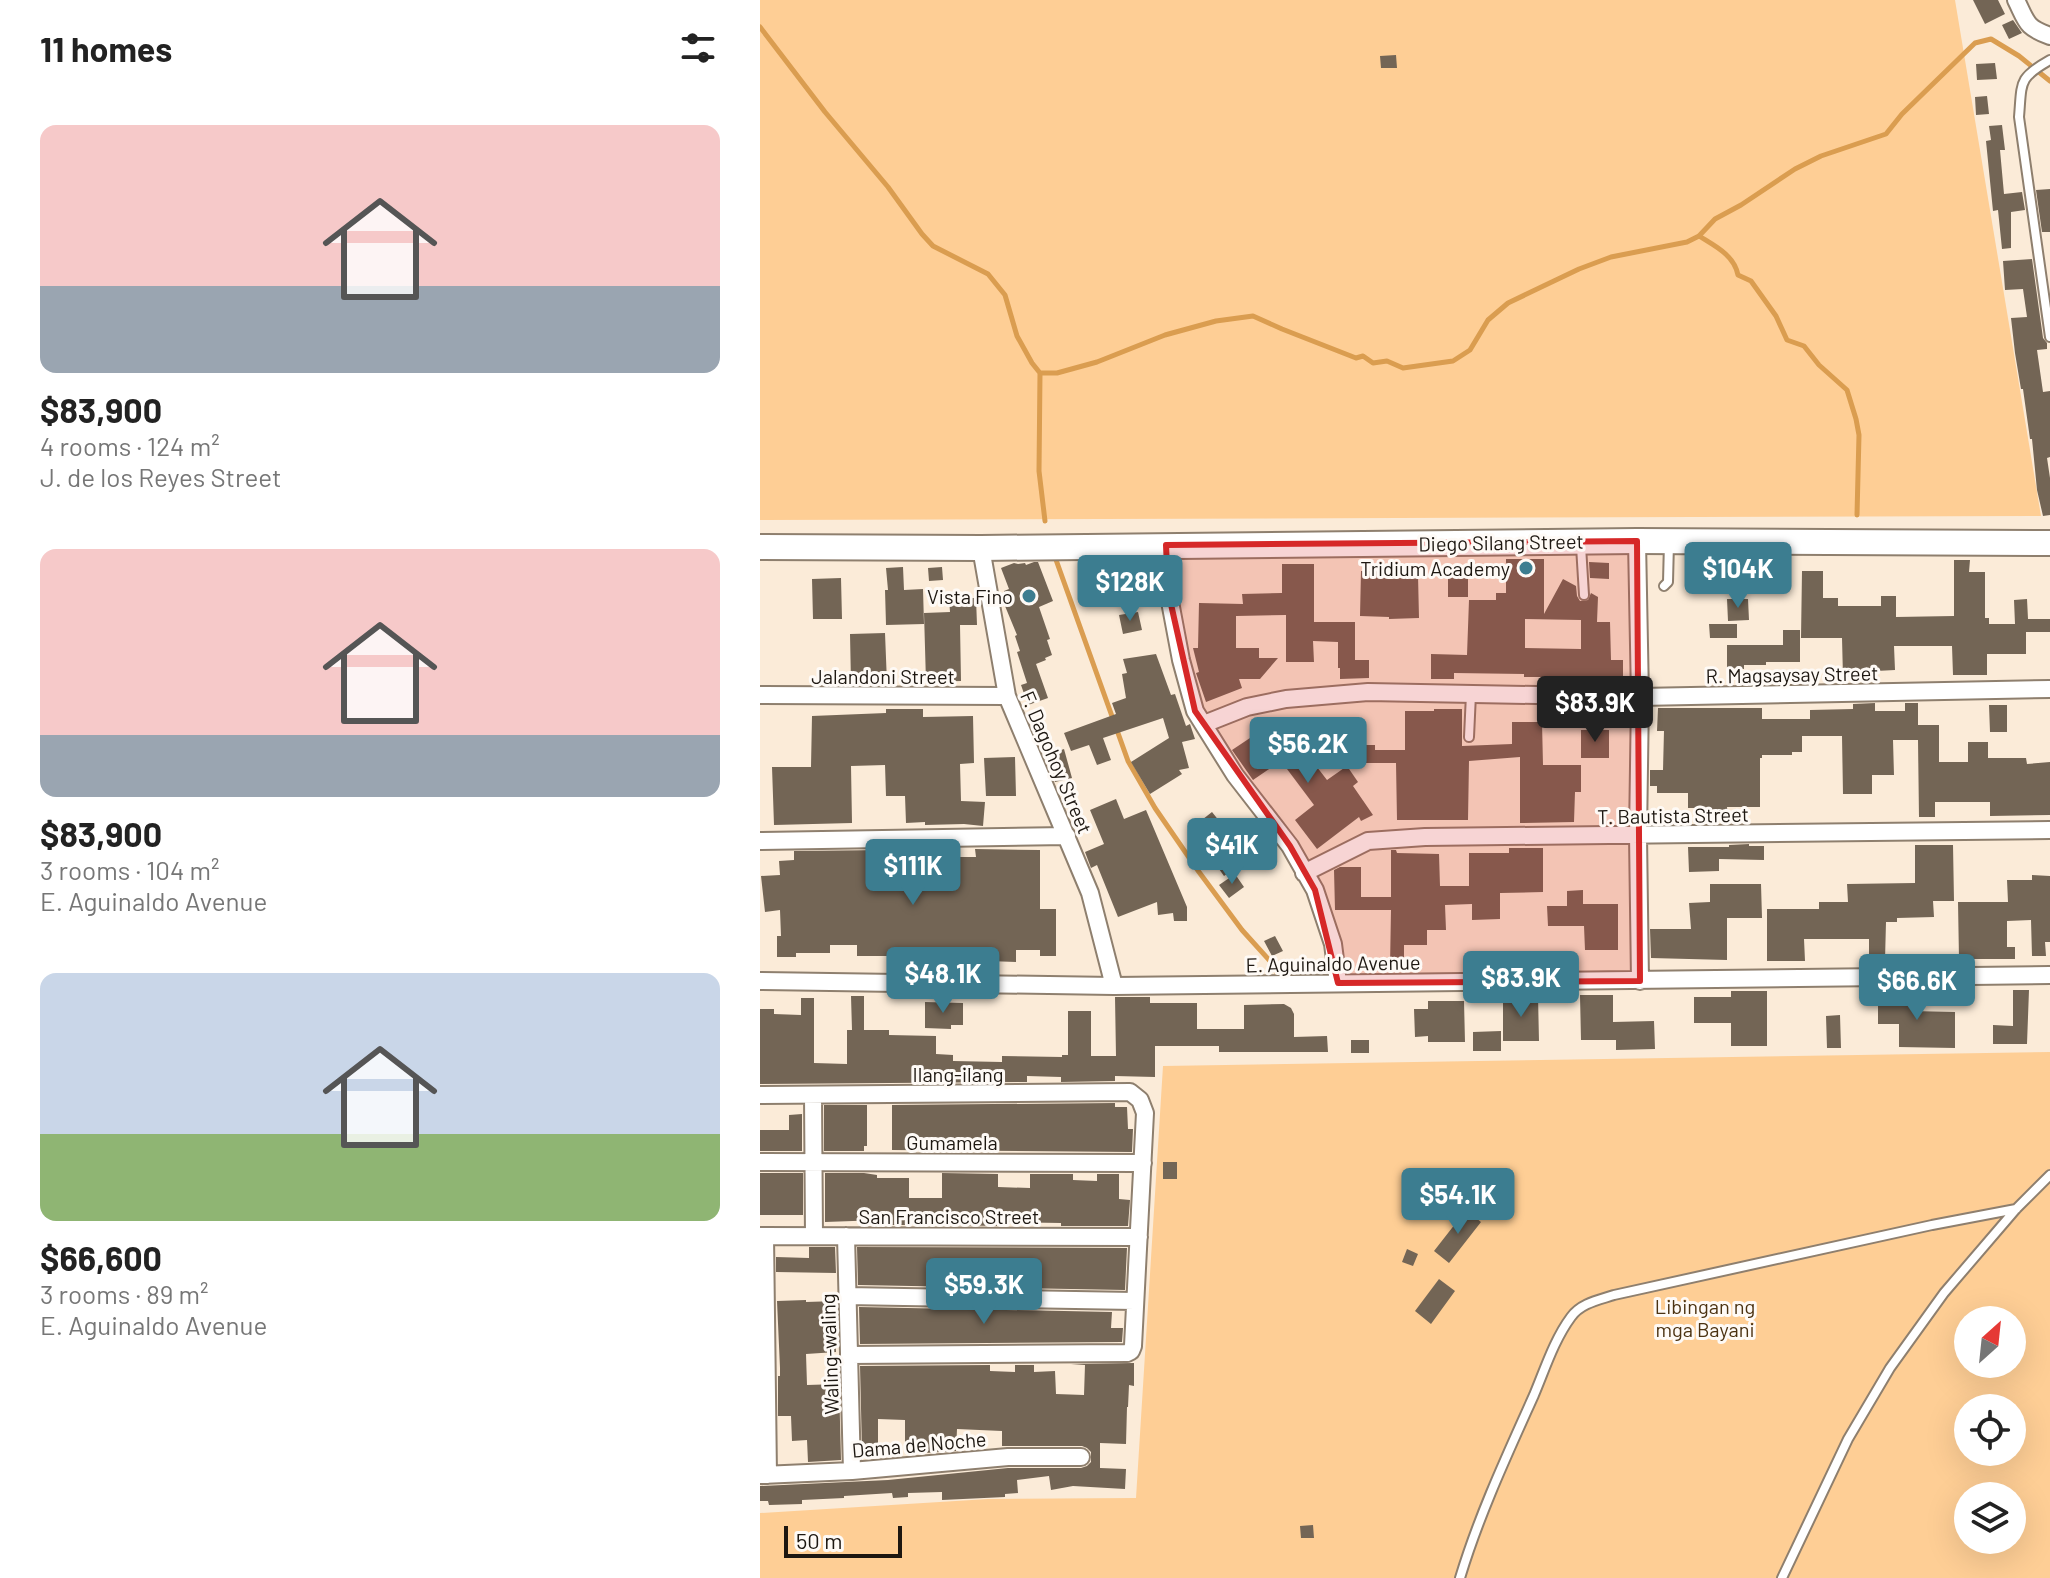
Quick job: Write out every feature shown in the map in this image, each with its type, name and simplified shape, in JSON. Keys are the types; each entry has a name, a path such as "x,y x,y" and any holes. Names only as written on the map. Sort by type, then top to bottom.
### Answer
{"street":[{"path":"2016,0 2027,23 2034,30 2050,36"},
{"name":"Diego Silang Street","path":"760,547 981,548 1580,541 2050,543"},
{"path":"1637,541 1640,981"},
{"path":"1166,545 1168,591 1181,660 1195,711 1235,775 1290,846 1315,890 1333,944 1338,983"},
{"name":"F. Dagohoy Street","path":"981,548 1007,696 1090,893 1114,986"},
{"name":"R. Magsaysay Street","path":"1204,724 1247,707 1286,699 1368,692 1640,697 2050,689"},
{"name":"Jalandoni Street","path":"760,695 1007,696"},
{"name":"T. Bautista Street","path":"1304,873 1368,841 1425,837 2050,830"},
{"path":"760,841 1067,836"},
{"name":"E. Aguinaldo Avenue","path":"760,981 1114,986 2050,975"},
{"name":"Ilang-ilang","path":"760,1095 1130,1092 1140,1100 1145,1113 1143,1163"},
{"path":"813,1095 814,1236"},
{"name":"Gumamela","path":"760,1162 1143,1163"},
{"path":"849,1355 1131,1351 1143,1163"},
{"path":"762,1236 764,1475"},
{"name":"San Francisco Street","path":"762,1236 1139,1237"},
{"name":"Waling-waling","path":"846,1236 852,1471"},
{"path":"847,1296 1134,1301"},
{"name":"Dama de Noche","path":"764,1475 852,1471 1008,1457 1081,1457"}],"lane":[{"path":"2050,60 2028,72 2022,87 2019,117 2050,337"},
{"path":"1580,541 1584,595"},
{"path":"1664,586 1668,582 1669,541"},
{"path":"1469,737 1471,694"},
{"path":"1782,1578 1848,1439 1890,1368 1944,1293 2016,1209 2050,1175"},
{"path":"1460,1578 1499,1473 1559,1337 1572,1314 1588,1303 1916,1228 2016,1209"}],"highlighted area":[{"path":"1637,541 1640,981 1338,983 1315,890 1290,846 1195,711 1168,591 1166,545"}],"green space":[{"path":"760,0 1955,0 2041,516 760,520"},
{"name":"Libingan ng mga Bayani","path":"2050,1052 2050,1578 760,1578 760,1513 988,1499 1136,1498 1163,1066"}],"building":[{"path":"1973,0 1998,0 2005,14 1985,24"},
{"path":"2013,20 2022,33 2009,39 2002,25"},
{"path":"1396,55 1397,68 1381,68 1380,56"},
{"path":"1995,63 1997,79 1977,80 1976,64"},
{"path":"1987,96 1989,114 1976,115 1975,97"},
{"path":"2002,125 2005,150 2000,150 2004,194 2022,192 2025,210 2011,212 2011,248 2002,249 1998,210 1993,211 1986,141 1991,140 1989,126"},
{"path":"2050,189 2050,232 2042,232 2036,190"},
{"path":"2032,259 2043,338 2047,343 2047,349 2037,350 2043,392 2050,391 2050,457 2047,458 2050,515 2043,516 2011,318 2027,317 2023,289 2005,290 2003,261"},
{"path":"1506,559 1544,559 1544,614 1563,579 1576,586 1580,601 1588,600 1591,593 1598,597 1597,622 1610,622 1611,660 1623,660 1623,680 1582,681 1582,677 1454,673 1454,679 1431,679 1431,654 1467,655 1469,600 1496,600 1496,593 1506,593","holes":["1525,619 1581,620 1581,649 1525,648"]},
{"path":"1954,560 1970,560 1969,572 1985,572 1985,618 1989,618 1989,624 2015,624 2014,600 2027,599 2028,619 2050,619 2050,632 2026,632 2026,654 1987,654 1987,675 1953,675 1952,646 1894,646 1895,670 1876,671 1876,677 1843,677 1842,638 1801,638 1802,571 1823,571 1823,598 1838,598 1838,606 1881,606 1881,596 1896,596 1896,617 1954,616"},
{"path":"1038,562 1053,601 1039,607 1052,655 1036,664 1048,698 1028,705 1021,685 1027,683 1017,652 1020,651 1017,635 1005,606 1009,605 1004,591 1009,589 1001,568 1014,563 1026,565"},
{"path":"1589,562 1609,563 1609,579 1590,578"},
{"path":"1282,564 1314,564 1314,622 1355,622 1355,660 1369,660 1369,678 1340,679 1338,642 1313,641 1314,662 1286,662 1286,615 1236,616 1236,648 1259,648 1259,658 1278,658 1260,679 1239,679 1242,688 1206,702 1196,673 1199,672 1193,648 1198,648 1199,603 1243,604 1242,594 1282,593"},
{"path":"903,567 904,590 923,589 924,624 886,625 886,568"},
{"path":"942,567 943,580 929,581 928,568"},
{"path":"1448,568 1468,569 1468,597 1448,597"},
{"path":"1361,571 1418,575 1419,618 1360,616"},
{"path":"841,578 842,619 813,619 812,579"},
{"path":"949,598 976,598 977,625 960,625 961,681 926,682 924,613 950,612"},
{"path":"1727,599 1748,599 1749,620 1728,621"},
{"path":"1138,612 1142,630 1123,634 1119,615"},
{"path":"1709,624 1737,624 1737,638 1710,638"},
{"path":"1783,630 1800,630 1800,662 1766,662 1766,665 1744,665 1744,669 1727,668 1727,645 1783,645"},
{"path":"885,633 887,683 851,683 850,634"},
{"path":"1156,654 1171,695 1175,694 1186,726 1190,724 1195,739 1182,742 1189,768 1179,770 1182,774 1150,794 1131,762 1169,738 1163,718 1103,738 1111,760 1097,765 1089,745 1071,751 1064,733 1116,714 1112,703 1126,698 1122,674 1127,673 1123,659"},
{"path":"1875,703 1875,711 1905,711 1905,703 1918,703 1918,725 1939,725 1939,762 1968,762 1968,742 1988,742 1988,758 2026,758 2027,764 2050,762 2050,815 1990,816 1990,802 1935,802 1935,817 1919,817 1918,740 1893,740 1894,775 1872,775 1872,794 1843,794 1842,736 1802,736 1802,752 1762,755 1760,807 1727,807 1728,819 1712,819 1712,808 1688,808 1688,793 1657,793 1657,786 1650,786 1650,770 1663,770 1664,731 1657,731 1658,708 1762,708 1762,719 1810,719 1810,710 1853,709 1853,704"},
{"path":"1989,705 2007,705 2007,732 1990,732"},
{"path":"886,709 923,709 923,717 973,716 974,763 960,764 961,801 985,802 983,826 906,823 905,796 886,796 885,765 851,766 852,823 774,825 772,767 811,767 812,716 886,713"},
{"path":"1462,709 1462,746 1512,744 1512,722 1542,722 1543,765 1581,765 1581,792 1575,792 1574,822 1520,823 1520,757 1469,761 1468,820 1397,820 1396,763 1357,763 1356,745 1375,745 1375,750 1405,750 1405,711"},
{"path":"1265,728 1274,742 1307,738 1310,758 1327,780 1347,766 1358,782 1353,786 1373,815 1361,821 1359,817 1317,849 1295,820 1314,805 1281,761 1253,780 1232,750"},
{"path":"1581,730 1609,730 1609,758 1581,758"},
{"path":"1064,749 1072,778 1055,782 1044,756"},
{"path":"1015,757 1016,796 986,796 984,758"},
{"path":"1116,799 1124,819 1146,810 1187,907 1187,921 1174,921 1173,913 1158,915 1157,902 1118,917 1097,865 1091,868 1085,852 1104,844 1090,810"},
{"path":"1212,812 1224,827 1210,838 1198,823"},
{"path":"1249,841 1256,851 1224,876 1209,855 1224,845 1230,852"},
{"path":"1915,845 1953,845 1954,901 1933,901 1934,917 1897,918 1897,922 1886,922 1885,960 1869,960 1869,939 1804,939 1805,961 1767,961 1767,909 1819,909 1819,902 1848,902 1847,884 1915,883"},
{"path":"1764,846 1764,860 1719,859 1719,871 1689,872 1688,847"},
{"path":"1509,848 1543,848 1543,892 1500,893 1500,919 1472,920 1472,904 1445,905 1446,930 1427,930 1427,945 1404,945 1404,966 1390,966 1391,910 1335,910 1334,870 1340,867 1361,867 1361,897 1391,897 1391,850 1397,853 1439,854 1440,886 1469,886 1469,853 1509,853"},
{"path":"975,849 1040,850 1040,909 1056,909 1056,956 1040,956 1040,950 1016,950 1016,962 961,960 961,964 887,966 887,956 857,956 857,945 830,945 830,953 796,953 796,957 777,957 777,936 781,936 780,910 765,912 761,876 780,875 779,861 794,860 794,851 886,850 887,887 914,887 913,857 976,857"},
{"path":"1235,874 1244,887 1229,898 1219,885"},
{"path":"2032,875 2050,876 2050,942 2045,942 2046,956 2032,956 2031,920 2007,921 2007,947 2015,947 2015,959 1959,959 1958,902 2008,902 2007,880 2032,880"},
{"path":"1710,884 1761,884 1762,918 1727,918 1727,960 1651,958 1650,929 1691,929 1689,903 1710,902"},
{"path":"1583,890 1583,904 1618,904 1618,950 1585,950 1584,926 1548,926 1547,906 1567,906 1567,891"},
{"path":"1275,936 1283,951 1272,956 1264,941"},
{"path":"1889,990 1911,990 1911,1011 1955,1012 1955,1048 1899,1047 1899,1024 1878,1024 1878,1006 1882,1006 1882,994 1889,994"},
{"path":"2013,990 2029,990 2027,1044 1993,1044 1993,1025 2013,1026"},
{"path":"1731,991 1767,991 1767,1046 1731,1046 1731,1023 1694,1023 1694,997 1731,997"},
{"path":"1580,995 1613,995 1613,1022 1654,1021 1655,1049 1616,1050 1616,1040 1581,1040"},
{"path":"851,996 864,996 864,1030 889,1030 889,1035 936,1036 936,1054 953,1055 953,1061 1002,1062 1002,1056 1068,1055 1068,1011 1091,1011 1091,1056 1116,1056 1115,997 1150,997 1150,1003 1197,1003 1197,1029 1244,1029 1244,1005 1284,1004 1294,1014 1294,1037 1327,1036 1328,1052 1219,1052 1219,1046 1155,1046 1155,1077 1115,1076 1115,1081 1061,1082 1061,1077 1027,1076 1027,1082 760,1084 760,1009 774,1009 774,1014 801,1015 801,998 814,998 814,1063 847,1064 847,1030 852,1030"},
{"path":"1538,996 1539,1041 1503,1041 1503,997"},
{"path":"1428,1001 1464,1001 1465,1042 1428,1042 1428,1036 1415,1037 1414,1009 1428,1009"},
{"path":"925,1002 963,1003 963,1025 951,1025 951,1029 925,1028"},
{"path":"1840,1015 1841,1048 1827,1048 1826,1016"},
{"path":"1501,1031 1501,1051 1473,1051 1473,1032"},
{"path":"1351,1040 1369,1040 1369,1053 1351,1053"},
{"path":"1115,1103 1115,1107 1127,1107 1128,1129 1133,1129 1132,1152 892,1150 892,1105"},
{"path":"824,1105 867,1105 867,1146 864,1146 864,1151 824,1151"},
{"path":"802,1114 802,1151 760,1151 760,1130 789,1130 789,1115"},
{"path":"1163,1162 1177,1162 1177,1179 1163,1179"},
{"path":"760,1173 803,1173 803,1215 760,1215"},
{"path":"825,1173 909,1178 909,1198 942,1198 942,1173 998,1174 998,1187 1030,1188 1030,1174 1073,1174 1073,1180 1097,1181 1097,1174 1119,1174 1119,1199 1130,1200 1128,1226 997,1222 997,1226 945,1225 945,1219 911,1219 911,1225 881,1225 881,1220 825,1222"},
{"path":"1466,1210 1481,1222 1449,1263 1434,1251"},
{"path":"809,1247 835,1247 836,1273 776,1272 776,1257 809,1258"},
{"path":"857,1247 1127,1248 1125,1290 858,1285"},
{"path":"1407,1249 1418,1254 1413,1266 1402,1262"},
{"path":"1439,1279 1455,1291 1431,1324 1415,1311"},
{"path":"777,1301 837,1301 836,1352 806,1354 807,1385 839,1384 841,1460 808,1462 807,1440 792,1441 791,1416 778,1416 780,1368"},
{"path":"859,1307 1112,1312 1111,1328 1123,1328 1122,1342 860,1344"},
{"path":"1134,1363 1134,1386 1129,1385 1126,1444 1100,1443 1100,1468 1126,1469 1125,1489 1073,1486 1051,1490 1049,1476 1017,1480 1018,1493 1005,1494 1005,1497 942,1500 942,1492 908,1493 908,1497 893,1498 892,1493 844,1496 802,1500 802,1504 769,1505 768,1501 760,1501 760,1486 888,1480 1008,1468 1081,1468 1091,1462 1091,1452 1082,1446 1002,1446 1002,1431 957,1429 956,1451 925,1453 925,1445 905,1445 905,1420 878,1419 878,1451 862,1451 860,1366 990,1365 990,1371 1015,1372 1015,1365 1034,1365 1034,1372 1055,1371 1056,1394 1084,1395 1085,1365 1071,1364"},
{"path":"1313,1525 1314,1538 1301,1538 1300,1526"}],"waterway":[{"path":"760,27 922,234 933,246 988,274 1005,295 1017,336 1040,373 1057,373 1097,362 1165,335 1216,321 1253,316 1356,358 1363,356 1373,363 1387,361 1403,368 1453,361 1470,350 1488,320 1508,303 1611,257 1687,242 1699,236 1715,219 1795,169 1821,156 1886,134 1902,114 1975,43 1991,39 2050,81"},
{"path":"1699,236 1728,257 1738,275 1751,281 1776,316 1787,340 1804,346 1819,365 1847,390 1859,435 1857,515"},
{"path":"1040,373 1039,471 1045,521"},
{"path":"1055,557 1128,761 1155,808 1199,872 1277,973"}],"place":[{"name":"Tridium Academy","path":"1526,568"},
{"name":"Vista Fino","path":"1029,596"}]}
